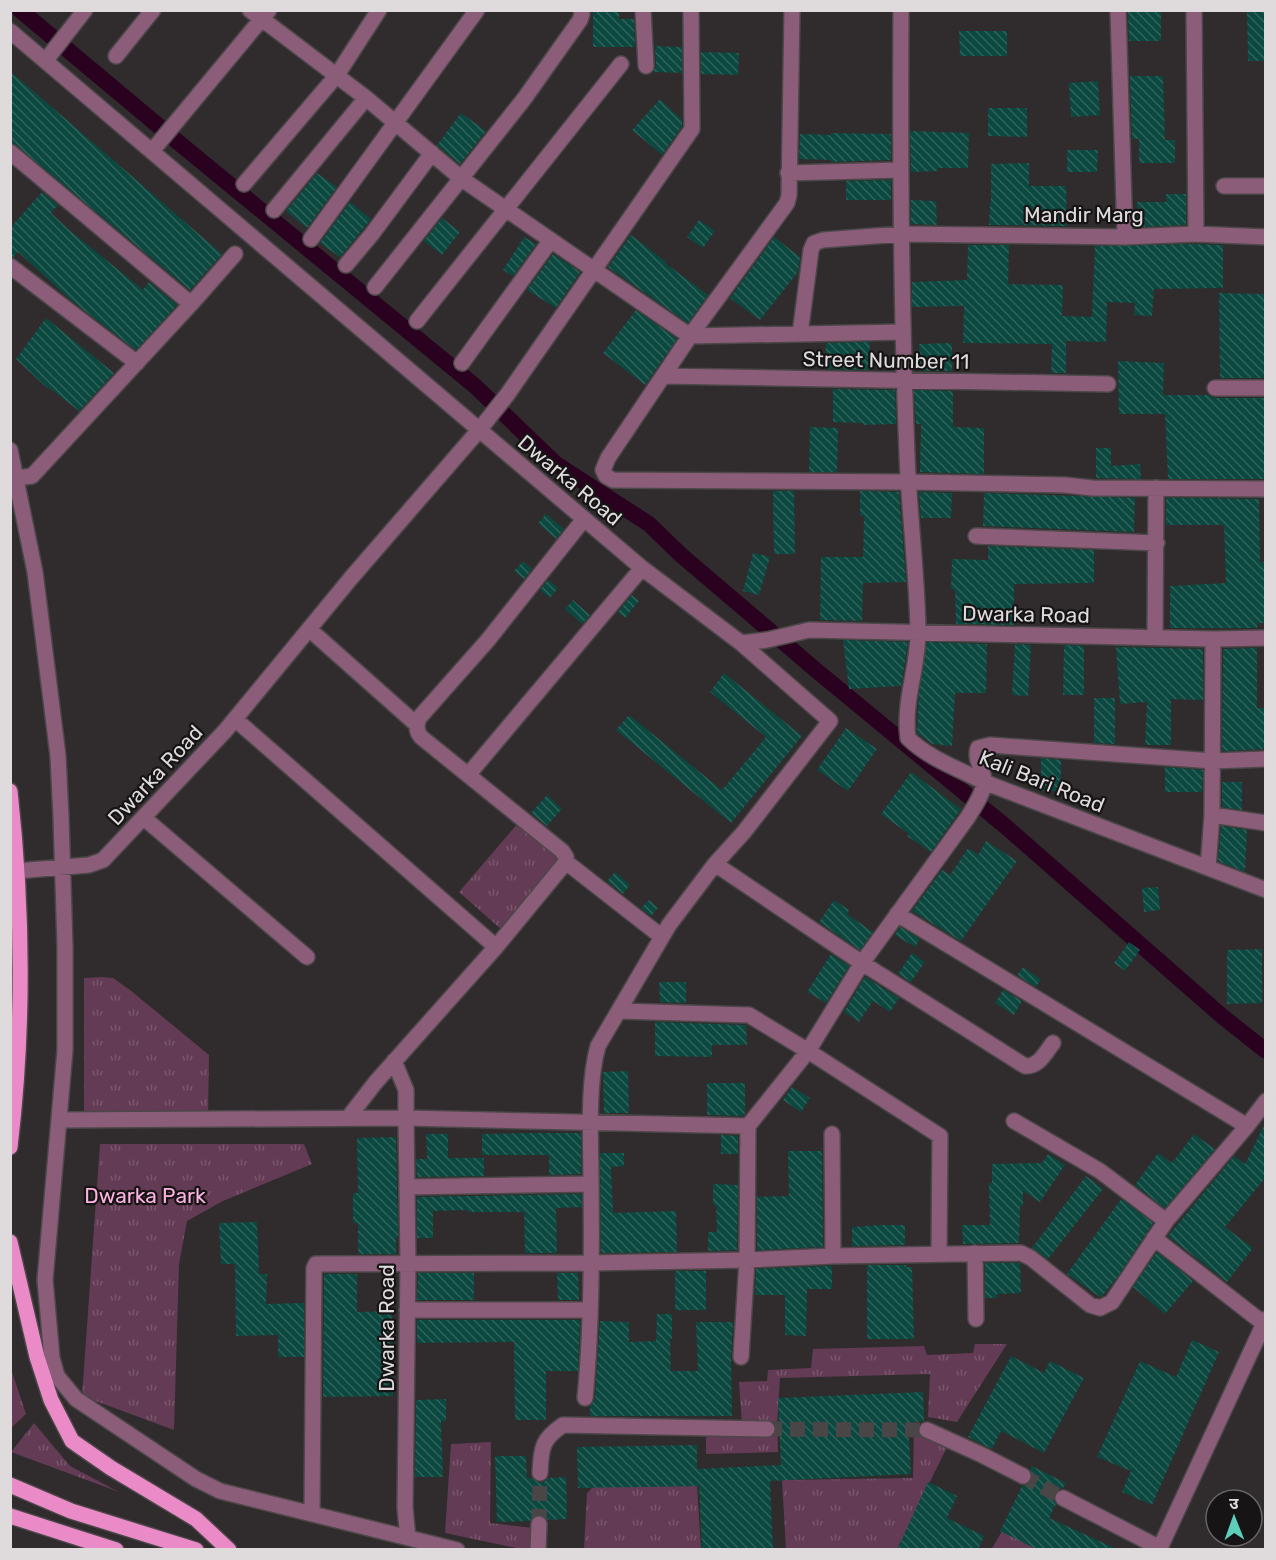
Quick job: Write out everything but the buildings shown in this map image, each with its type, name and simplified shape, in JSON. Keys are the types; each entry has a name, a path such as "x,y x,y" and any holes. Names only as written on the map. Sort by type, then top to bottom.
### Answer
{"main road":[{"path":"10,792 21,987 16,1102 10,1147"},
{"path":"10,1242 37,1357 51,1400 72,1441 111,1468 196,1519 229,1550"},
{"path":"10,1485 71,1511 195,1550"},
{"path":"10,1516 116,1550"}],"street":[{"path":"46,60 85,10"},
{"path":"116,56 153,10"},
{"path":"244,184 337,75 379,10"},
{"path":"311,239 477,10"},
{"path":"375,287 524,99 580,20 581,10"},
{"path":"643,10 646,66"},
{"path":"10,31 85,96 162,140 480,429 507,395 692,129 691,10"},
{"path":"792,10 787,202 690,336 608,458 603,470 606,476 613,480 908,482 1092,488 1266,489"},
{"path":"900,10 904,382 908,482 919,633"},
{"path":"1118,10 1125,237"},
{"path":"1194,10 1196,234"},
{"path":"162,140 261,14 395,121 462,179 690,336 903,332"},
{"path":"417,321 621,64"},
{"path":"274,210 366,98"},
{"path":"10,152 191,304"},
{"path":"346,265 432,153"},
{"path":"788,173 900,170"},
{"path":"1224,186 1266,186"},
{"name":"Mandir Marg","path":"800,334 811,250 814,243 823,240 901,234 1125,237 1196,234 1266,237"},
{"path":"462,363 551,240"},
{"path":"14,479 32,476 235,254"},
{"path":"10,266 137,363"},
{"name":"Street Number 11","path":"664,376 1108,384"},
{"path":"1215,388 1266,388"},
{"name":"Dwarka Road","path":"16,871 96,864 103,860 235,720 351,578 480,429 642,568 741,643 767,640 809,630 1155,638 1266,638"},
{"path":"10,450 14,479 29,534 58,756 66,1019 45,1280 52,1358 57,1376 76,1399 196,1479 220,1491 312,1512 457,1550"},
{"path":"1155,638 1156,488"},
{"path":"348,1118 364,1095 495,947 566,862 562,851 421,737 417,732 416,724 488,640 584,519"},
{"path":"976,536 1157,543"},
{"path":"468,775 642,568"},
{"path":"309,628 416,724"},
{"name":"Kali Bari Road","path":"919,633 906,711 908,738 915,745 984,782 1266,890"},
{"path":"1208,868 1212,815 1213,639"},
{"path":"585,1398 590,1310 591,1123 597,1051 662,937 715,864 744,832 830,721 741,643"},
{"path":"235,720 495,947"},
{"path":"741,1358 747,1260 748,1126 808,1051 862,963 978,801 984,782 976,755 978,748 990,745 1213,761 1266,759"},
{"path":"1212,815 1266,823"},
{"path":"144,818 307,957"},
{"path":"566,862 662,937"},
{"path":"715,864 862,963 1025,1066 1038,1062 1053,1043"},
{"path":"897,914 1247,1126"},
{"path":"619,1011 744,1014 808,1051 940,1136 939,1254"},
{"name":"Dwarka Road","path":"394,1060 405,1090 406,1118 408,1263 405,1508 408,1538"},
{"path":"312,1512 314,1268 316,1264 590,1263 1021,1253 1031,1258 1090,1305 1100,1308 1112,1302 1166,1221 1266,1101"},
{"path":"59,1120 406,1118 748,1126"},
{"path":"1014,1121 1100,1171 1166,1221"},
{"path":"832,1134 833,1256"},
{"path":"407,1187 591,1184"},
{"path":"1063,1498 1160,1549 1264,1321 1154,1238"},
{"path":"975,1253 976,1319"},
{"path":"407,1310 590,1310"},
{"path":"540,1473 541,1454 547,1436 562,1425 767,1429"},
{"path":"927,1430 1023,1476"},
{"path":"538,1550 539,1524"}],"green space":[{"path":"519,822 562,858 503,931 459,892"},
{"path":"84,978 113,978 130,990 209,1055 208,1115 84,1113"},
{"name":"Dwarka Park","path":"100,1144 304,1144 312,1164 223,1201 187,1221 179,1264 174,1430 82,1396"},
{"path":"975,1344 1007,1344 957,1422 928,1417 930,1374 780,1378 778,1452 706,1454 706,1428 742,1425 739,1382 767,1381 768,1370 811,1368 813,1349 924,1346 927,1355 973,1353"},
{"path":"12,1372 26,1414 11,1428"},
{"path":"34,1423 70,1466 119,1492 11,1452"},
{"path":"914,1429 948,1445 897,1549 786,1549 782,1480 913,1478"},
{"path":"491,1442 490,1523 533,1528 532,1549 521,1549 445,1533 451,1444"},
{"path":"697,1486 701,1549 584,1550 587,1493 593,1487"},
{"path":"1008,1521 1038,1549 991,1550"}],"waterway":[{"path":"20,10 475,386 556,464 649,524 681,555 1005,826 1223,1017 1266,1051"}],"tunnel":[{"path":"767,1429 927,1430"},
{"path":"539,1524 540,1473"},
{"path":"1023,1476 1063,1498"}]}
